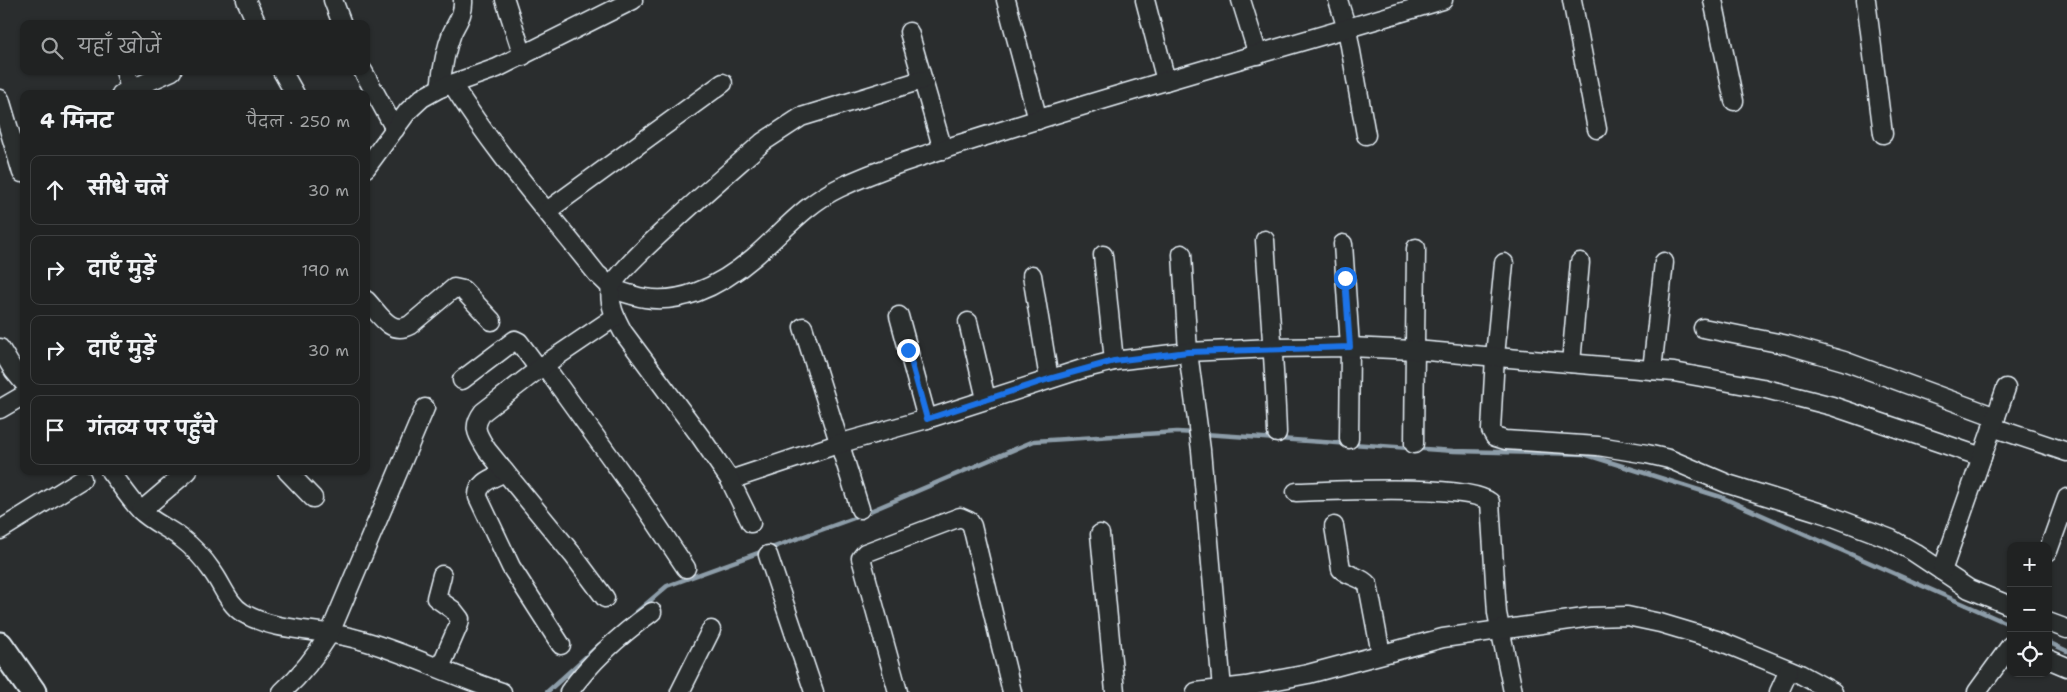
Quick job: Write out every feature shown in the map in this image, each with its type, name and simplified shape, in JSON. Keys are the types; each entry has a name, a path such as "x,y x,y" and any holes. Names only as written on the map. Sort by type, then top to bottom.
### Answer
{"street":[{"path":"246,0 255,20"},
{"path":"333,0 340,20"},
{"path":"463,0 462,14 450,40 446,86 597,274 611,287 642,298 661,301 686,296 709,287 733,273 753,258 803,211 819,199 839,188 873,174 1038,120 1443,0"},
{"path":"370,163 408,111 422,98 446,86 475,77 524,56 633,0"},
{"path":"1006,0 1038,120"},
{"path":"1145,0 1166,81"},
{"path":"1241,0 1258,55"},
{"path":"1338,0 1347,29 1366,135"},
{"path":"1572,0 1597,129"},
{"path":"1712,0 1734,101"},
{"path":"1866,0 1883,134"},
{"path":"509,10 524,56"},
{"path":"909,32 943,150"},
{"path":"125,75 126,90"},
{"path":"130,90 163,75"},
{"path":"284,75 293,90"},
{"path":"365,75 395,129"},
{"path":"751,523 730,480 623,332 615,317 611,303 611,287 652,242 763,142 783,127 801,117 922,80"},
{"path":"547,211 723,83"},
{"path":"0,99 18,140 20,156"},
{"path":"1265,240 1275,370 1277,433"},
{"path":"1343,244 1350,347 1349,439"},
{"path":"1414,444 1416,248"},
{"path":"1182,254 1188,352 1199,430 1222,689"},
{"path":"1103,255 1114,361"},
{"path":"1571,363 1580,262"},
{"path":"1652,370 1664,262"},
{"path":"1504,263 1494,356 1491,430 1495,437 1505,440 1598,446 1669,459 1728,484 1828,514 1891,539 1969,588 2007,604"},
{"path":"1032,275 1049,379"},
{"path":"370,304 395,329 402,330 454,288 458,288 463,290 492,321"},
{"path":"899,316 927,419"},
{"path":"605,598 573,555 487,450 478,435 476,426 483,412 542,367 615,317"},
{"path":"968,322 986,399"},
{"path":"803,327 860,510"},
{"path":"1703,328 1788,345 1844,361 2067,452"},
{"path":"462,380 515,340 519,342 542,367 638,496 686,568"},
{"path":"730,480 838,444 927,419 1049,379 1114,361 1188,352 1272,348 1350,347 1415,350 1652,370 1762,388 1832,406 1982,457"},
{"path":"0,348 20,378"},
{"path":"1942,570 2006,388"},
{"path":"0,409 20,397"},
{"path":"282,692 300,676 316,656 330,633 425,408"},
{"path":"505,472 481,484 478,490 478,497 511,567 561,645"},
{"path":"113,475 141,511 180,538 200,555 213,572 227,597 241,612 258,620 273,624 330,633 382,646 502,692"},
{"path":"141,511 183,475"},
{"path":"291,475 313,498"},
{"path":"0,530 82,479"},
{"path":"1296,492 1452,491 1486,498 1492,506 1497,613 1513,692"},
{"path":"2051,542 2067,498"},
{"path":"898,692 861,558 865,553 960,518 969,520 972,526 1012,692"},
{"path":"1334,526 1341,570 1345,574 1361,579 1368,585 1381,654"},
{"path":"1100,534 1115,692"},
{"path":"768,555 814,692"},
{"path":"440,668 460,619 453,610 436,598 442,575"},
{"path":"569,692 599,655 626,631 652,612"},
{"path":"1196,692 1265,687 1443,638 1591,617 1627,616 1660,623 1717,640 1789,670 1833,692"},
{"path":"2052,624 2067,630"},
{"path":"680,692 710,630"},
{"path":"0,645 33,692"},
{"path":"1977,692 2007,651"},
{"path":"2052,661 2067,667"},
{"path":"1779,692 1789,670"}],"waterway":[{"path":"631,617 667,586 854,518 1034,441 1177,432 1196,433"},
{"path":"1204,434 1454,451 1584,454 1721,497 2007,623"},
{"path":"2052,644 2067,651"},
{"path":"547,692 599,645"}],"route":[{"path":"908,350 927,419 1049,379 1114,361 1188,352 1350,347 1345,278"}]}
